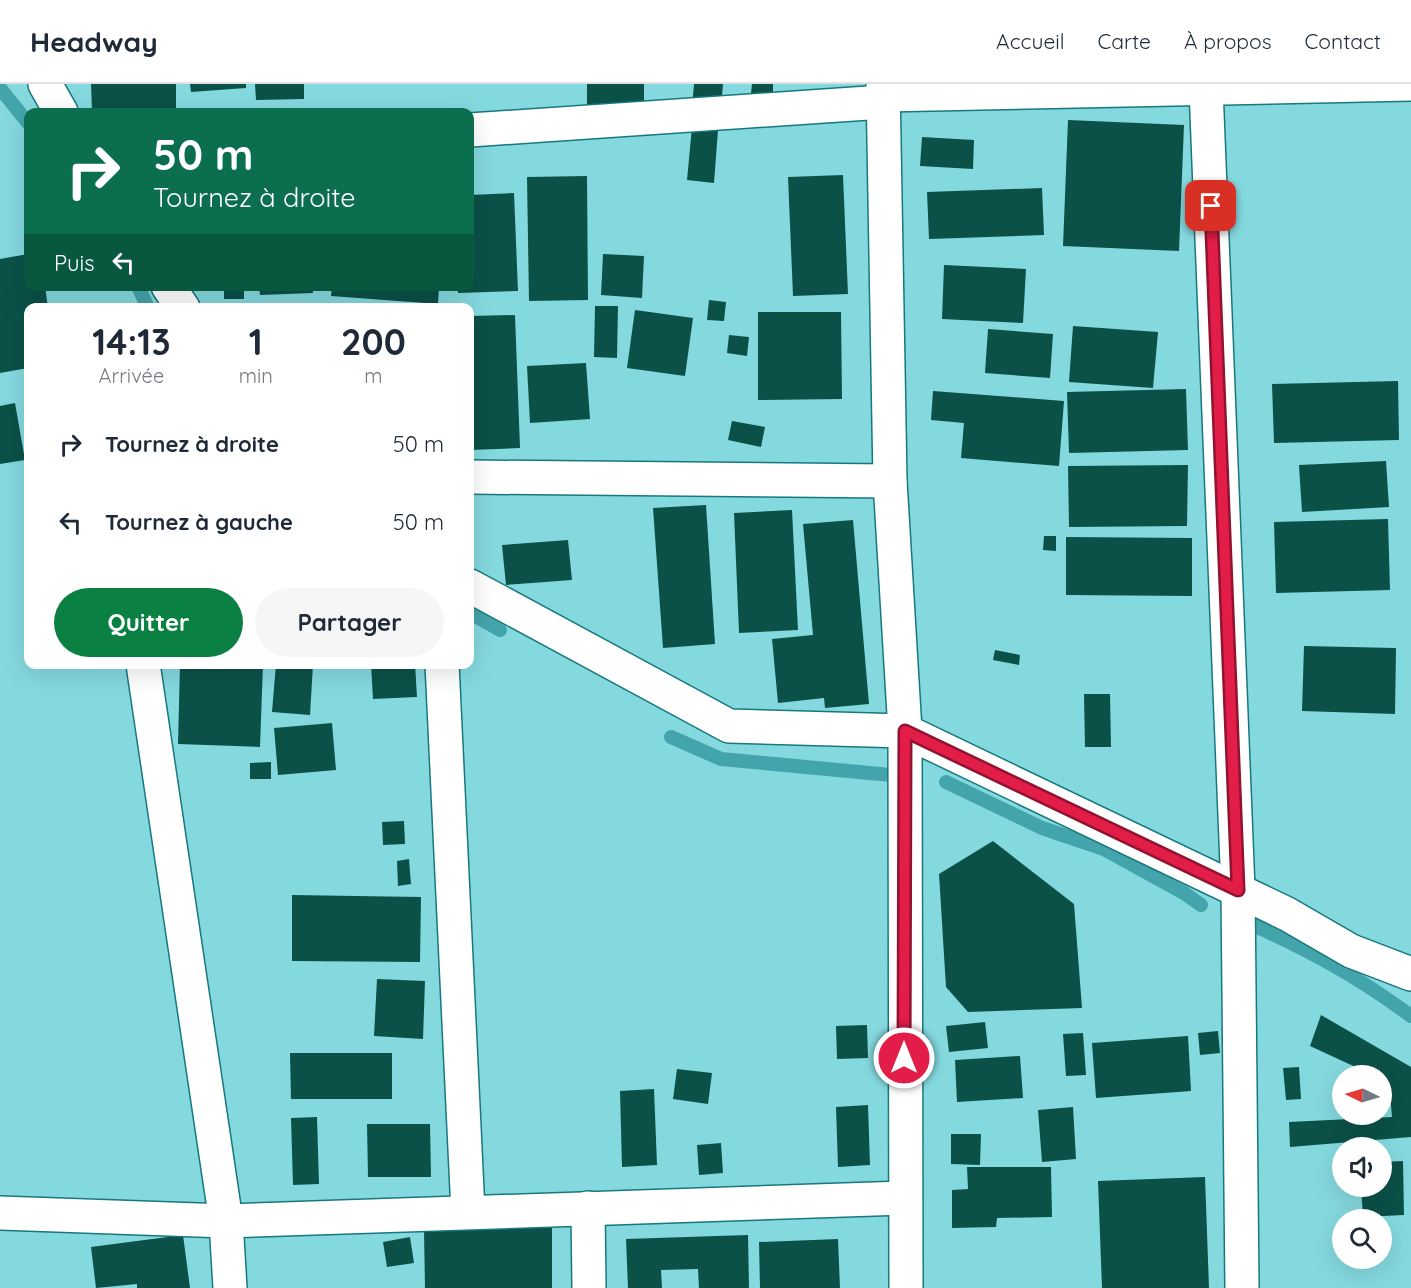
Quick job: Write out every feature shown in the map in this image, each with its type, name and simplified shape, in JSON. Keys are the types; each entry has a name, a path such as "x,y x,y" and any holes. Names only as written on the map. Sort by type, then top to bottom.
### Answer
{"street":[{"path":"45,84 59,108"},
{"path":"474,130 883,94 1411,84"},
{"path":"1206,88 1238,890 1242,1288"},
{"path":"883,94 890,481 905,731 904,1198 906,1288"},
{"path":"474,477 890,481"},
{"path":"474,588 729,726 905,731 1287,914 1351,951 1411,974"},
{"path":"144,669 226,1221 230,1288"},
{"path":"442,669 468,1212"},
{"path":"0,1213 226,1221 904,1198"},
{"path":"588,1208 589,1288"}],"building":[{"path":"91,84 176,84 176,108 92,108"},
{"path":"190,84 246,84 246,88 191,92"},
{"path":"255,84 304,84 304,99 256,100"},
{"path":"587,84 644,84 644,107 587,106"},
{"path":"694,84 723,84 721,109 692,107"},
{"path":"752,84 773,84 773,93 751,93"},
{"path":"1068,120 1184,125 1179,251 1063,246"},
{"path":"692,127 718,130 714,183 687,180"},
{"path":"922,137 974,140 973,169 920,166"},
{"path":"843,175 848,294 793,296 788,177"},
{"path":"587,176 588,300 529,301 527,177"},
{"path":"1042,188 1044,235 929,239 927,192"},
{"path":"514,193 518,291 458,293 458,291 474,291 474,195"},
{"path":"603,254 644,256 642,298 601,295"},
{"path":"24,255 24,291 46,291 47,303 24,303 24,369 0,373 0,259"},
{"path":"944,265 1026,269 1023,323 942,319"},
{"path":"224,291 244,291 244,299 224,299"},
{"path":"260,291 313,291 313,293 260,295"},
{"path":"332,291 439,291 438,303 331,296"},
{"path":"709,300 726,302 724,321 707,320"},
{"path":"595,306 618,306 617,358 594,357"},
{"path":"635,310 693,318 685,376 627,368"},
{"path":"758,312 841,312 842,399 758,400"},
{"path":"515,315 520,448 474,450 474,316"},
{"path":"1073,326 1158,332 1153,388 1069,382"},
{"path":"988,329 1053,334 1050,378 985,373"},
{"path":"729,335 749,337 747,356 727,353"},
{"path":"586,363 590,419 530,423 527,366"},
{"path":"1398,381 1399,440 1274,443 1272,384"},
{"path":"1186,389 1188,450 1069,453 1067,392"},
{"path":"933,391 1064,401 1059,466 961,458 964,423 931,420"},
{"path":"15,403 24,460 0,464 0,406"},
{"path":"732,421 765,427 761,447 728,440"},
{"path":"1386,461 1389,507 1302,512 1299,465"},
{"path":"1188,465 1187,526 1069,527 1068,466"},
{"path":"706,505 715,644 663,648 653,508"},
{"path":"792,510 798,630 739,633 734,513"},
{"path":"1388,519 1390,590 1276,593 1274,522"},
{"path":"853,520 869,704 825,708 824,698 778,703 772,639 813,635 803,524"},
{"path":"1044,536 1056,536 1056,551 1043,550"},
{"path":"1066,537 1192,538 1192,596 1066,595"},
{"path":"568,540 572,580 506,585 502,545"},
{"path":"1304,646 1396,648 1395,714 1302,711"},
{"path":"995,650 1020,655 1019,665 993,660"},
{"path":"180,669 263,669 260,747 178,744"},
{"path":"276,669 313,669 310,715 272,712"},
{"path":"371,669 415,669 417,697 373,699"},
{"path":"1084,694 1110,694 1111,747 1085,747"},
{"path":"332,723 336,770 278,775 274,728"},
{"path":"271,762 271,779 250,779 250,763"},
{"path":"404,821 405,844 383,845 382,822"},
{"path":"993,841 1074,904 1082,1008 968,1012 946,987 939,874"},
{"path":"409,859 411,884 398,886 397,861"},
{"path":"292,895 421,897 420,962 292,961"},
{"path":"377,979 425,981 423,1039 374,1036"},
{"path":"1321,1015 1411,1067 1411,1137 1332,1137 1332,1144 1290,1147 1289,1122 1332,1120 1332,1125 1392,1125 1392,1065 1351,1065 1310,1046"},
{"path":"985,1022 988,1048 949,1052 946,1026"},
{"path":"867,1025 868,1058 837,1059 836,1026"},
{"path":"1218,1031 1220,1053 1200,1055 1198,1033"},
{"path":"1083,1033 1086,1075 1066,1076 1063,1034"},
{"path":"1188,1036 1191,1091 1096,1098 1092,1043"},
{"path":"290,1053 392,1053 392,1099 291,1099"},
{"path":"1020,1056 1023,1098 957,1102 955,1060"},
{"path":"1299,1067 1301,1099 1286,1100 1283,1068"},
{"path":"677,1069 712,1073 708,1104 673,1099"},
{"path":"654,1089 657,1165 622,1167 620,1091"},
{"path":"868,1105 870,1165 838,1167 836,1107"},
{"path":"1073,1107 1076,1159 1042,1162 1038,1110"},
{"path":"317,1117 319,1184 293,1185 291,1118"},
{"path":"367,1124 430,1124 431,1177 368,1177"},
{"path":"951,1134 981,1134 980,1165 951,1164"},
{"path":"721,1143 723,1173 699,1175 697,1145"},
{"path":"1403,1161 1404,1215 1392,1216 1392,1209 1362,1209 1362,1197 1392,1197 1392,1162"},
{"path":"967,1167 1051,1167 1052,1217 997,1218 996,1227 952,1228 952,1190 968,1189"},
{"path":"1205,1177 1209,1288 1102,1288 1098,1181"},
{"path":"552,1227 552,1288 425,1288 424,1230"},
{"path":"183,1235 190,1288 137,1288 137,1284 96,1288 91,1247"},
{"path":"748,1235 749,1288 699,1288 698,1269 661,1270 662,1288 628,1288 626,1239"},
{"path":"410,1237 414,1263 387,1267 383,1242"},
{"path":"838,1239 840,1288 760,1288 759,1242"}],"waterway":[{"path":"0,88 24,118"},
{"path":"140,291 146,303"},
{"path":"474,615 500,630"},
{"path":"671,737 721,759 891,775"},
{"path":"946,782 1042,828 1104,849 1184,893 1201,905"},
{"path":"1251,924 1334,966 1411,1016"}],"route":[{"path":"904,1058 905,731 1238,890 1211,206"}]}
